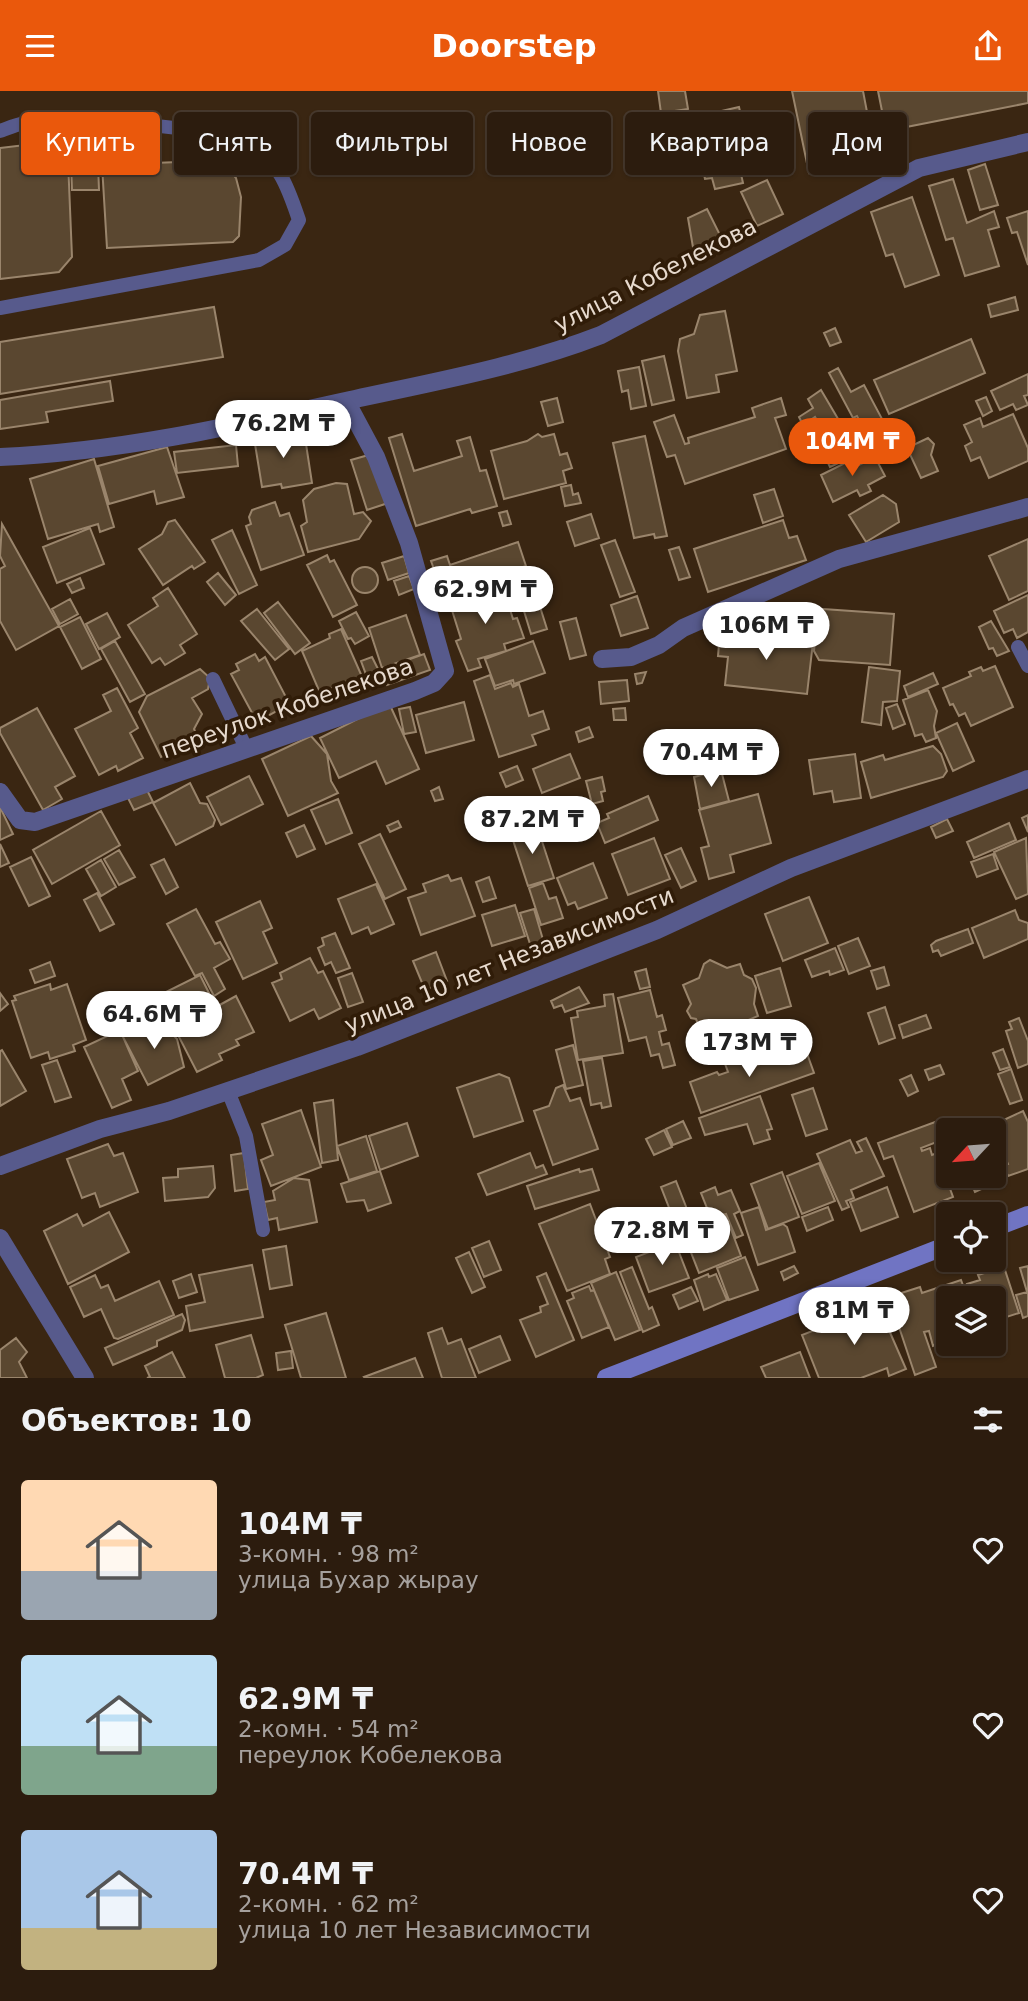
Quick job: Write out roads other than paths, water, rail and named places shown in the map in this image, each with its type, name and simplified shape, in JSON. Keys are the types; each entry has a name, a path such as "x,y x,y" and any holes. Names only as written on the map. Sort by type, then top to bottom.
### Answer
{"street":[{"name":"улица Кобелекова","path":"0,457 46,455 157,439 346,401 549,355 601,335 919,168 1028,142"},
{"name":"переулок Кобелекова","path":"0,792 20,820 35,823 415,691 434,683 445,671 409,543 376,457 346,401"},
{"path":"602,659 631,657 659,645 683,628 839,559 1028,506"},
{"name":"улица 10 лет Независимости","path":"0,1166 100,1129 228,1091 357,1047 657,930 791,868 1028,779"},
{"path":"1006,1223 1028,1215"},
{"path":"0,1238 85,1378"},
{"path":"606,1378 936,1250"}],"lane":[{"path":"0,131 23,123 87,123 209,132 251,146 285,178 299,220 285,245 259,260 0,308"},
{"path":"1018,647 1028,666"},
{"path":"213,679 246,748"},
{"path":"228,1091 246,1136 263,1230"}]}
